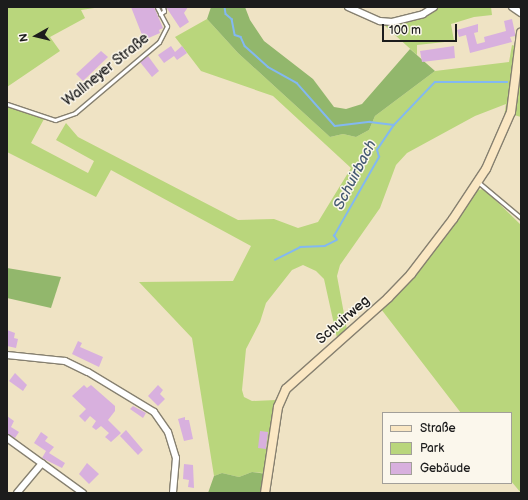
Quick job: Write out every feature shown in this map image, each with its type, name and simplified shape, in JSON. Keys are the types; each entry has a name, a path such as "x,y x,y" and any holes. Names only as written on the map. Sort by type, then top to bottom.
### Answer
{"main road":[{"name":"Schuirweg","path":"264,493 278,407 286,389 388,298 411,274 478,182 511,112 521,33"}],"street":[{"path":"348,7 385,22 412,17 434,7"},
{"path":"512,7 521,13"},
{"path":"7,355 65,361 88,372 154,412 168,432 176,458 173,493"},
{"path":"7,438 84,493"},
{"path":"18,493 42,463"}],"lane":[{"name":"Wallneyer Straße","path":"7,104 55,120 75,113 159,42 167,26 157,7"},
{"path":"160,14 164,11 163,7"},
{"path":"478,182 521,218"}],"green space":[{"path":"7,7 101,7 81,10 85,18 50,37 60,51 7,87"},
{"path":"211,7 245,7 250,20 264,41 313,79 334,107 346,109 362,104 410,49 435,71 375,116 369,130 356,137 343,134 330,137 238,53 207,19"},
{"path":"427,7 491,7 492,15 474,17 451,24 454,41 417,45 417,55 384,25 425,15"},
{"path":"207,19 238,53 330,137 343,134 356,137 369,130 375,116 435,71 509,62 512,45 515,46 510,103 504,117 506,104 475,116 407,153 396,165 380,208 340,265 337,276 347,330 337,338 324,279 316,271 303,265 292,270 266,303 260,322 246,349 242,390 244,397 252,401 276,400 264,473 252,472 239,477 222,473 214,476 192,338 139,282 233,281 251,246 111,170 96,197 7,152 7,106 44,119 31,143 88,173 94,161 56,140 66,123 78,137 238,220 274,219 298,228 318,222 351,168 273,96 201,71 175,37"},
{"path":"521,47 521,117 514,115 518,94"},
{"path":"484,189 521,225 521,493 512,482 512,412 460,412 381,309 407,284 433,253 477,190"},
{"path":"7,268 61,277 51,308 7,298"},
{"path":"252,472 267,474 262,493 208,493 214,476 222,473 239,477"}],"building":[{"path":"131,7 154,7 163,28 159,30 160,33 144,40"},
{"path":"166,7 188,7 184,13 189,22 180,28"},
{"path":"512,19 515,36 510,37 512,42 470,53 466,35 459,37 457,30 478,24 478,32 474,33 477,44 485,42 484,37 506,31 504,21"},
{"path":"171,46 175,52 182,46 187,53 177,60 174,56 164,63 158,55"},
{"path":"454,46 455,58 422,62 420,51"},
{"path":"101,51 108,57 83,81 76,74"},
{"path":"148,56 159,71 152,77 140,62"},
{"path":"7,330 15,333 14,338 18,339 16,348 7,346"},
{"path":"78,341 82,343 80,347 103,357 99,367 72,354"},
{"path":"15,373 27,385 23,391 9,381"},
{"path":"84,385 87,388 91,385 115,406 115,411 108,420 121,433 111,442 105,437 109,433 101,426 96,430 92,427 96,421 90,416 85,422 79,416 86,409 72,396"},
{"path":"158,385 163,390 160,394 165,399 158,406 148,396"},
{"path":"133,406 146,413 143,418 130,409"},
{"path":"7,416 14,421 11,427 19,432 15,438 7,434"},
{"path":"185,417 185,420 189,420 193,439 184,441 178,419"},
{"path":"126,430 143,450 138,455 120,436"},
{"path":"260,431 268,432 266,449 258,448"},
{"path":"41,432 48,437 45,441 54,447 49,453 65,463 62,468 42,458 46,451 34,443"},
{"path":"87,463 99,474 89,484 79,474"},
{"path":"184,464 193,465 194,488 188,487 189,480 183,479"}],"waterway":[{"name":"Schuirbach","path":"225,7 226,14 232,19 235,35 241,37 245,46 268,67 297,83 335,126 370,122 394,125"},
{"name":"Schuirbach","path":"275,260 300,247 325,246 337,240 334,236 379,157 377,150 394,125 435,82 507,82"}]}
